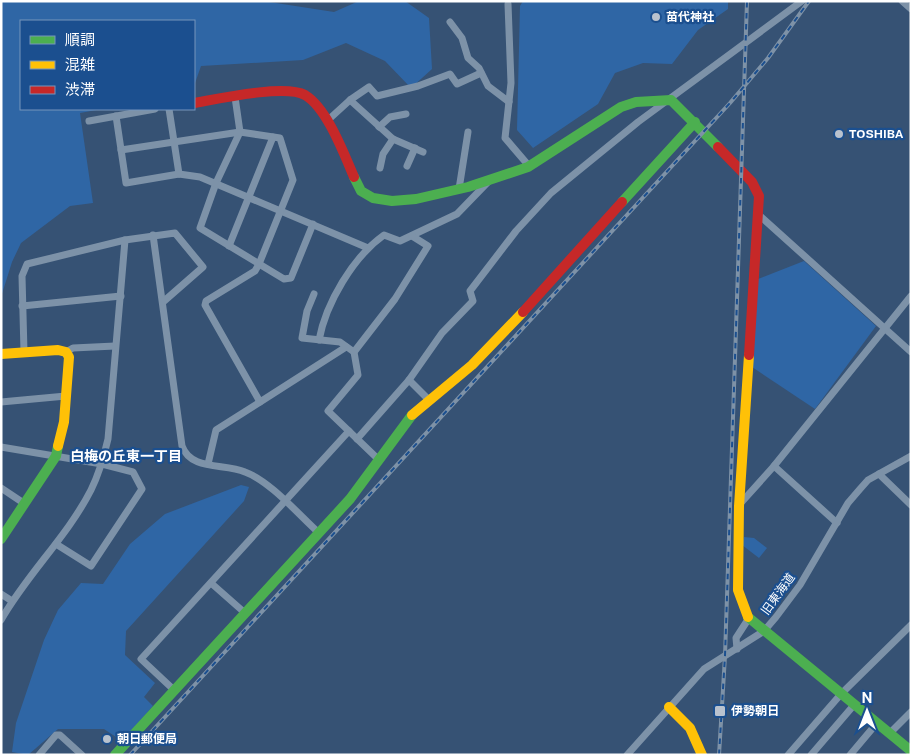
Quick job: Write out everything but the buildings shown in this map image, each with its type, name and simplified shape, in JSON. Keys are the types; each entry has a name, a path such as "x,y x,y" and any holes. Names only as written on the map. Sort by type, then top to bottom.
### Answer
{"street":[{"path":"357,439 408,380 442,333 473,301 470,291 490,263 545,200 589,161 802,1"},
{"path":"902,1 911,9"},
{"path":"508,4 511,83 505,138 529,166"},
{"path":"450,22 462,38 468,58 481,73 488,86 509,102"},
{"path":"327,121 350,100 369,87 377,96 418,86 450,74 457,84 481,73"},
{"path":"195,103 285,92 298,93 313,100 327,121 361,191 370,200 386,201 418,200 490,180 529,166 621,107 636,102 671,100 695,122 752,182 759,196 739,506 738,590 749,618 911,751"},
{"path":"235,98 240,132 216,183 200,228 284,279 291,278 313,224"},
{"path":"350,100 393,139 423,152"},
{"path":"89,121 149,110"},
{"path":"169,110 179,174"},
{"path":"379,127 390,117 406,114"},
{"path":"116,116 126,183 179,174 200,177 368,248"},
{"path":"115,755 350,499 416,410 488,350 695,122"},
{"path":"121,150 240,132 280,138 293,180 259,264 255,271 206,301 205,305 260,402"},
{"path":"459,189 468,132"},
{"path":"229,246 247,197 274,137"},
{"path":"380,168 383,154 393,139"},
{"path":"406,166 415,148"},
{"path":"319,340 322,320 357,258 384,235 400,241 457,214 490,180"},
{"path":"122,188 132,186 134,182"},
{"path":"759,215 911,352"},
{"path":"24,352 22,276 27,264 125,240 175,233 203,267 163,302"},
{"path":"153,235 184,453 191,459 248,472 260,480 319,533"},
{"path":"378,459 328,411 358,375 354,352 396,298 428,246 412,236"},
{"path":"1,620 12,601 56,544 91,490 102,464 108,439 125,240"},
{"path":"314,294 307,311 302,338 340,342 354,352"},
{"path":"22,306 121,296"},
{"path":"739,506 774,466 883,328 911,296"},
{"path":"1,354 58,350 66,352 73,348 115,346"},
{"path":"208,464 216,430 346,347"},
{"path":"1,539 56,456 64,422 69,357 66,352"},
{"path":"408,380 429,400"},
{"path":"1,402 66,396"},
{"path":"174,690 141,659 349,431"},
{"path":"1,447 102,464 133,472 142,489 91,566 56,544"},
{"name":"旧東海道","path":"627,755 704,669 764,631 800,585 837,522 860,488 879,474 911,456"},
{"path":"774,466 837,522"},
{"path":"879,474 911,505"},
{"path":"1,488 25,504"},
{"path":"211,583 245,613"},
{"path":"1,594 12,601"},
{"path":"737,649 736,638 749,618"},
{"path":"788,755 841,694 911,625"},
{"path":"811,755 854,704"},
{"path":"669,707 687,722 697,736 702,755"},
{"path":"890,733 911,712"},
{"path":"850,755 877,723"},
{"path":"39,755 56,735 60,735 82,755"}],"shaded area":[{"path":"1,1 263,1 334,12 359,1 405,1 429,18 432,69 411,88 385,61 346,43 303,60 201,66 195,83 195,20 20,20 20,110 96,110 80,113 93,203 70,206 21,243 12,262 1,297"},
{"path":"523,1 728,1 728,9 698,30 672,64 643,63 615,73 598,104 533,148 517,130 520,6"},
{"path":"804,261 876,326 815,409 752,367 758,279"},
{"path":"241,485 249,487 244,501 126,631 125,655 155,683 144,697 153,706 122,741 104,729 58,729 28,755 12,752 16,723 44,640 58,610 81,583 103,584 130,544 165,514"},
{"path":"744,537 754,538 767,548 759,558 742,545"}],"railway":[{"path":"719,755 725,656 747,1"},
{"path":"130,755 730,103 768,58 809,1"}],"traffic: fast":[{"path":"354,177 361,191 373,198 392,201 416,199 468,187 528,167 621,107 636,102 671,100 718,147"},
{"path":"622,202 695,122"},
{"path":"115,755 350,499 412,415"},
{"path":"1,539 56,456 58,446"},
{"path":"748,617 911,751"}],"traffic: slow":[{"path":"412,415 472,365 523,312"},
{"path":"1,354 58,350 66,352 69,357 64,422 58,446"},
{"path":"748,617 738,590 739,506 749,355"},
{"path":"669,707 690,728 702,755"}],"traffic: jam":[{"path":"195,103 267,92 295,92 305,95 321,110 328,121 354,177"},
{"path":"718,147 752,182 759,196 749,355"},
{"path":"523,312 622,202"}],"place":[{"name":"苗代神社","path":"656,17"},
{"name":"TOSHIBA","path":"839,134"},
{"name":"伊勢朝日","path":"720,711"},
{"name":"朝日郵便局","path":"107,739"}],"district":[{"name":"白梅の丘東一丁目","path":"126,456"}]}
